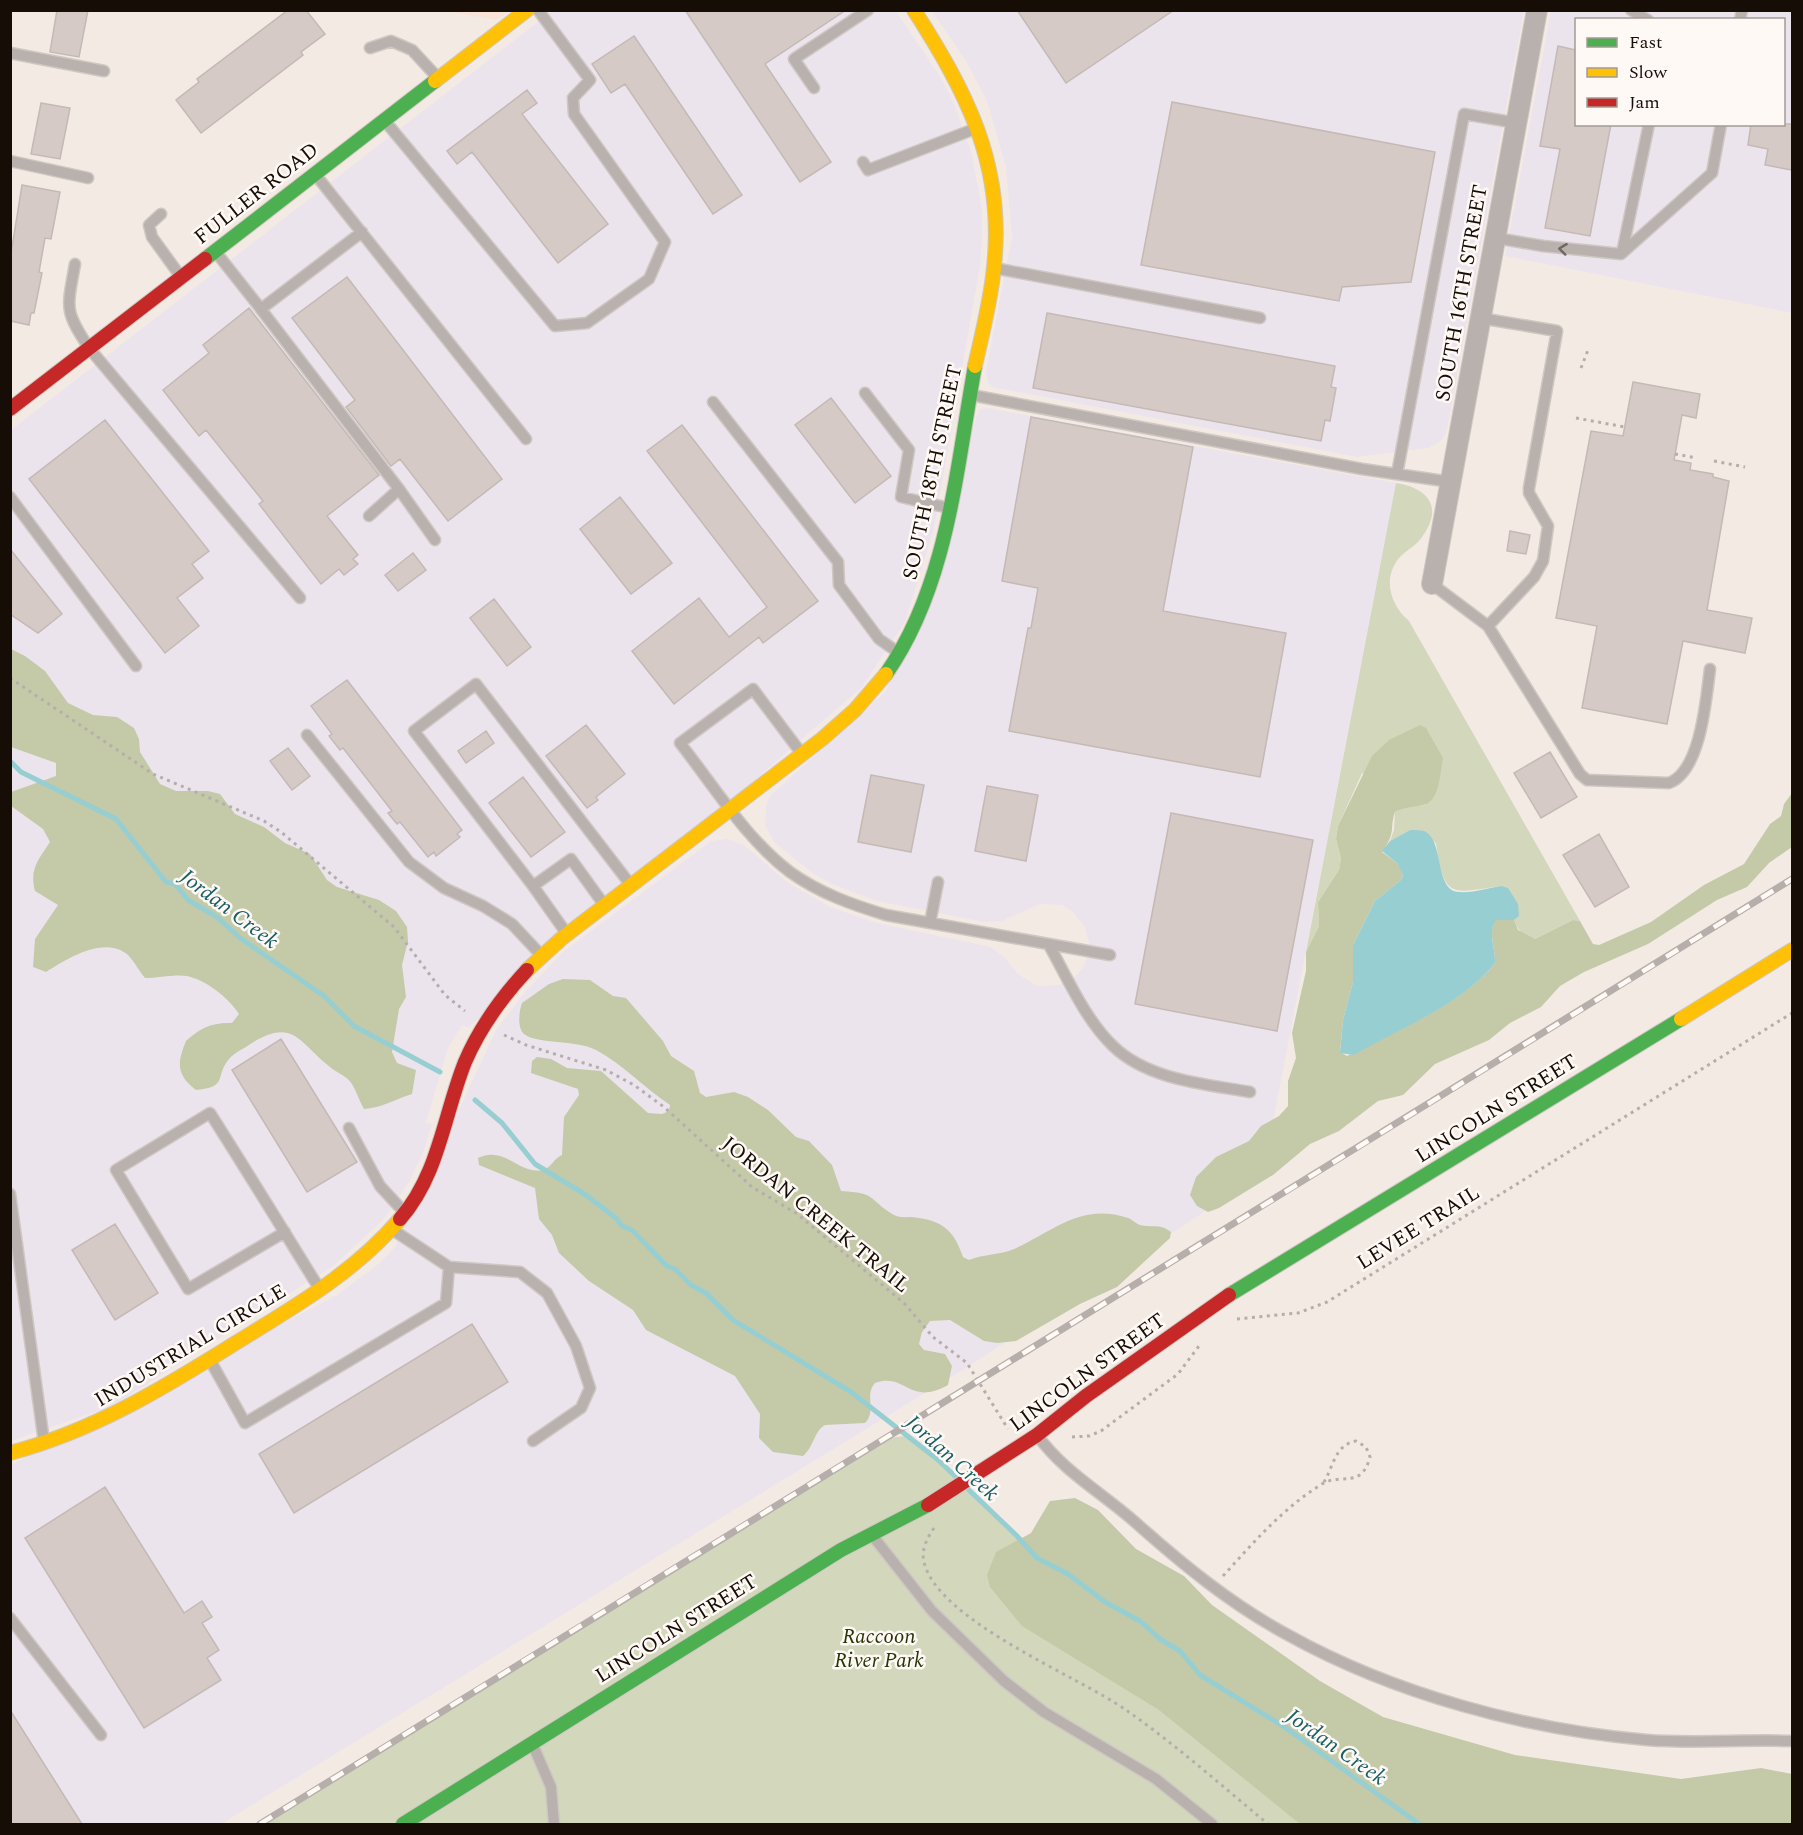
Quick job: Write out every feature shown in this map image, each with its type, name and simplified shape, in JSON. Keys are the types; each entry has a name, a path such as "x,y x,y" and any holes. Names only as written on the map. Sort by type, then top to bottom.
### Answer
{"street":[{"name":"FULLER ROAD","path":"10,410 527,10"},
{"name":"SOUTH 18TH STREET","path":"405,1213 433,1164 465,1063 475,1042 506,994 541,955 802,754 857,708 884,677 899,653 930,590 949,508 994,268 997,210 990,160 980,127 958,79 914,10"},
{"name":"SOUTH 16TH STREET","path":"1431,584 1537,10"},
{"name":"LINCOLN STREET","path":"404,1824 841,1550 939,1499 1037,1434 1086,1396 1229,1295 1445,1165 1792,950"},
{"name":"INDUSTRIAL CIRCLE","path":"10,1453 44,1445 127,1411 320,1291 393,1230 405,1213"}],"lane":[{"path":"385,121 555,326 587,323 650,279 665,242 574,114 573,98 590,80 538,10"},
{"path":"813,88 794,59 868,10"},
{"path":"1631,10 1645,18"},
{"path":"370,48 391,41 412,50 439,79"},
{"path":"10,53 104,71"},
{"path":"1397,474 1464,114 1517,123"},
{"path":"1622,254 1649,126"},
{"path":"1496,238 1574,250 1622,254 1712,173 1721,126"},
{"path":"863,162 868,170 980,127"},
{"path":"10,161 88,178"},
{"path":"315,174 526,439"},
{"path":"161,213 149,225 152,237 181,277"},
{"path":"260,308 362,232"},
{"path":"215,251 399,489 435,540"},
{"path":"75,264 68,301 70,320 89,348 300,598"},
{"path":"994,268 1260,318"},
{"path":"1480,318 1557,331 1529,488 1529,493 1548,526 1543,561 1534,577 1488,627"},
{"path":"865,393 909,450 901,497 949,508"},
{"path":"970,395 1451,482"},
{"path":"713,402 838,562 839,585 879,639 899,653"},
{"path":"369,516 399,489"},
{"path":"10,497 136,666"},
{"path":"1431,584 1488,627 1580,774 1587,780 1669,783 1678,780 1699,742 1710,669"},
{"path":"568,934 414,731 476,684 632,886"},
{"path":"802,754 753,689 680,743 764,848 790,872 820,890 864,908 930,923 1110,955"},
{"path":"307,735 410,862 444,888 483,906 512,924 541,955"},
{"path":"533,886 571,859 605,906"},
{"path":"930,923 938,882"},
{"path":"1049,945 1081,1003 1113,1046 1164,1075 1250,1092"},
{"path":"285,1232 188,1289 116,1170 210,1113 285,1232 320,1291"},
{"path":"349,1128 380,1186 405,1213"},
{"path":"10,1194 44,1445"},
{"path":"393,1230 449,1267 520,1272 547,1293 576,1346 590,1388 581,1408 533,1441"},
{"path":"210,1359 245,1423 446,1303 449,1267"},
{"path":"1037,1434 1070,1471 1132,1519 1181,1563 1286,1635 1343,1664 1466,1706 1554,1727 1647,1740 1706,1743 1792,1741"},
{"path":"872,1534 932,1611 1004,1681 1044,1712 1156,1779 1212,1824"},
{"path":"10,1618 100,1735"},
{"path":"532,1743 551,1787 554,1824"}],"path":[{"path":"1581,368 1588,350"},
{"path":"1576,417 1624,427"},
{"path":"1675,454 1697,458"},
{"path":"1714,461 1745,467"},
{"path":"10,678 153,774 246,813 281,832 394,927 445,995 468,1013"},
{"name":"LEVEE TRAIL","path":"1233,1319 1298,1313 1327,1302 1792,1013"},
{"name":"JORDAN CREEK TRAIL","path":"496,1030 526,1045 606,1070 634,1085 664,1107 752,1187 796,1213 904,1303 933,1337 967,1363 1014,1437"},
{"path":"1069,1437 1089,1436 1101,1431 1178,1374 1203,1339"},
{"path":"1214,1586 1276,1517 1324,1482 1356,1478 1367,1469 1370,1457 1366,1447 1356,1441 1346,1442 1338,1450 1324,1482"},
{"path":"940,1522 927,1539 924,1561 934,1582 962,1611 995,1636 1126,1710 1268,1824"}],"shaded area":[{"path":"446,11 509,11 496,20"},
{"path":"552,11 896,11 939,75 953,101 972,154 982,210 982,238 980,266 934,529 905,622 861,688 468,1028 462,1025 448,1048 426,1123 432,1124 423,1153 409,1182 383,1220 333,1266 125,1398 104,1409 11,1441 11,430"},
{"path":"932,11 1524,11 1447,430 1442,440 1429,448 1357,457 992,387 988,383 986,371 1012,237 1006,167 987,101 966,61"},
{"path":"1551,11 1792,11 1792,313 1505,256"},
{"path":"987,408 1396,483 1264,1169 1207,1210 966,1368 221,1824 11,1824 11,1465 337,1295 377,1265 395,1247 496,1030 525,992 563,952 711,841 727,839 744,845 787,882 830,907 877,923 991,947 1005,958 1018,974 1037,986 1059,985 1077,975 1084,966 1090,947 1085,927 1072,911 1062,905 1040,904 1002,921 984,922 877,901 832,884 811,872 774,842 765,825 769,797 886,691 979,410"}],"green space":[{"path":"1396,483 1417,489 1424,494 1432,508 1432,517 1420,540 1401,556 1391,572 1390,590 1393,598 1409,621 1580,921 1573,920 1535,939 1524,935 1517,927 1514,920 1519,916 1501,886 1461,890 1447,884 1442,875 1436,843 1410,830 1390,841 1394,830 1395,812 1407,806 1426,805 1362,773 1338,826 1336,839 1341,858 1339,870 1318,902 1319,926 1306,952"},
{"path":"11,649 45,671 68,703 93,715 117,717 134,728 139,739 140,752 160,784 176,791 208,791 220,794 235,814 264,827 285,843 310,854 327,880 337,887 379,900 396,911 407,927 408,941 402,965 406,997 399,1009 392,1052 397,1063 416,1070 412,1094 364,1109 350,1081 330,1067 303,1042 287,1033 266,1036 237,1052 225,1065 217,1084 196,1090 185,1079 180,1068 186,1041 207,1027 232,1023 239,1014 216,990 202,981 187,976 145,978 128,955 118,949 108,947 86,951 46,972 33,967 35,939 58,905 35,891 33,883 36,865 50,842 43,829 11,806 11,792 56,776 56,763 11,747"},
{"path":"1420,725 1426,728 1443,758 1438,786 1429,803 1395,812 1391,835 1382,852 1397,863 1403,874 1401,880 1375,901 1353,945 1353,982 1343,1020 1340,1052 1347,1056 1426,1016 1482,978 1495,963 1492,929 1496,919 1514,920 1518,930 1535,939 1573,920 1580,921 1593,944 1599,945 1651,922 1704,885 1744,864 1770,824 1781,816 1784,804 1792,793 1792,847 1769,863 1747,887 1717,900 1648,944 1584,972 1560,986 1541,1007 1510,1023 1489,1040 1435,1064 1403,1095 1378,1101 1339,1131 1310,1144 1273,1175 1219,1208 1208,1212 1197,1206 1190,1195 1196,1177 1216,1157 1249,1141 1261,1126 1279,1116 1288,1106 1288,1081 1296,1058 1292,1033 1306,971 1306,952 1319,926 1318,902 1339,870 1341,858 1336,839 1338,826 1372,756 1389,740"},
{"path":"563,979 590,980 613,996 626,998 663,1041 671,1056 694,1071 700,1093 706,1097 734,1092 748,1097 768,1110 796,1137 809,1141 832,1165 841,1191 867,1195 896,1216 922,1218 939,1224 951,1233 963,1257 969,1260 1014,1249 1068,1221 1096,1214 1111,1214 1140,1225 1160,1227 1171,1232 1170,1238 1117,1287 1080,1304 1016,1341 997,1343 984,1341 950,1320 930,1321 922,1332 919,1344 924,1350 945,1354 952,1366 948,1385 935,1391 924,1392 894,1382 875,1383 870,1393 870,1413 865,1423 825,1425 818,1431 810,1448 803,1456 773,1452 759,1438 760,1414 735,1376 646,1330 633,1310 589,1281 559,1253 552,1235 539,1219 535,1188 479,1165 478,1158 496,1155 527,1168 543,1170 562,1155 564,1117 579,1095 578,1089 531,1073 532,1061 537,1057 551,1059 567,1068 601,1071 648,1113 662,1114 669,1111 670,1105 596,1050 578,1044 538,1040 524,1034 520,1028 519,1019 522,1003 549,984"},
{"name":"Raccoon River Park","path":"905,1436 937,1459 1027,1548 1419,1824 260,1824 881,1439"},
{"path":"1075,1498 1098,1510 1136,1549 1184,1576 1212,1605 1320,1681 1383,1717 1515,1755 1681,1779 1761,1768 1792,1774 1792,1824 1300,1824 1159,1710 1022,1626 990,1587 987,1575 996,1552 1031,1533 1050,1501"}],"water":[{"path":"1410,830 1424,831 1431,836 1442,875 1451,889 1464,892 1501,886 1508,888 1518,904 1519,916 1514,920 1496,920 1492,930 1495,963 1466,991 1429,1015 1354,1055 1340,1053 1343,1020 1353,982 1353,945 1375,901 1401,880 1403,875 1397,863 1382,851 1390,841"}],"building":[{"path":"57,10 88,10 79,57 50,52"},
{"path":"288,10 306,10 325,34 301,52 303,55 201,133 176,100 199,82 197,79"},
{"path":"685,10 846,10 765,64 831,162 800,182"},
{"path":"1017,10 1174,10 1066,83"},
{"path":"634,36 742,195 713,214 625,84 611,93 592,64"},
{"path":"1558,46 1575,50 1575,126 1611,126 1590,236 1545,228 1560,149 1540,146"},
{"path":"527,90 537,103 522,114 608,224 558,263 472,152 457,164 447,151"},
{"path":"1172,102 1435,152 1411,282 1342,287 1339,301 1141,265"},
{"path":"41,103 70,108 60,159 31,154"},
{"path":"1792,124 1792,170 1765,165 1768,149 1748,145 1751,126"},
{"path":"22,185 60,192 51,239 45,238 39,272 42,273 34,313 31,313 29,325 10,321 10,260"},
{"path":"347,277 502,479 448,521 400,459 391,466 346,407 355,400 292,318"},
{"path":"249,308 379,475 327,516 358,555 353,559 358,564 344,575 339,569 321,584 259,504 263,501 206,430 199,436 163,390 209,353 203,345"},
{"path":"1047,313 1335,366 1331,387 1336,388 1330,421 1325,420 1321,441 1033,388"},
{"path":"1633,382 1700,394 1696,418 1682,415 1674,460 1691,463 1690,470 1713,474 1713,477 1729,481 1707,610 1752,618 1745,653 1683,641 1667,724 1582,708 1597,626 1556,618 1591,431 1623,436"},
{"path":"831,398 891,476 855,503 795,425"},
{"path":"1031,417 1193,447 1163,611 1286,633 1260,777 1009,731 1028,628 1031,628 1038,588 1002,581"},
{"path":"105,420 209,551 192,564 203,578 177,598 199,626 165,653 29,479"},
{"path":"682,425 818,601 763,643 759,637 674,704 632,651 699,598 729,637 767,607 647,451"},
{"path":"620,497 672,563 631,594 580,529"},
{"path":"1510,531 1530,535 1526,554 1507,551"},
{"path":"10,549 62,614 38,633 10,614"},
{"path":"413,553 426,570 398,591 385,575"},
{"path":"494,599 531,647 507,666 470,618"},
{"path":"347,680 462,830 457,834 460,837 436,856 434,852 428,857 400,822 397,824 388,813 392,811 343,748 340,750 329,736 332,734 311,706"},
{"path":"586,725 625,774 596,797 598,800 587,808 546,756"},
{"path":"486,731 494,743 466,763 458,751"},
{"path":"288,748 310,776 292,790 270,761"},
{"path":"1550,752 1577,797 1541,818 1514,773"},
{"path":"871,775 924,785 911,852 858,842"},
{"path":"523,777 565,832 531,857 489,803"},
{"path":"987,786 1038,795 1026,861 975,851"},
{"path":"1171,813 1313,840 1277,1031 1135,1004"},
{"path":"1599,834 1629,887 1595,907 1563,855"},
{"path":"281,1039 357,1162 307,1192 232,1070"},
{"path":"115,1224 158,1293 115,1320 72,1250"},
{"path":"472,1324 508,1382 294,1513 259,1454"},
{"path":"105,1487 184,1613 202,1601 212,1617 202,1623 219,1650 207,1658 221,1680 144,1728 25,1538"},
{"path":"10,1710 82,1824 10,1824"}],"waterway":[{"name":"Jordan Creek","path":"10,761 21,772 116,819 166,882 175,884 188,900 217,917 240,938 324,996 354,1026 440,1072"},
{"name":"Jordan Creek","path":"475,1100 502,1123 535,1164 586,1195 617,1219 622,1226 632,1230 667,1266 675,1269 691,1285 706,1293 733,1320 851,1392 937,1459 956,1477"},
{"name":"Jordan Creek","path":"969,1490 1037,1558 1068,1574 1105,1602 1140,1621 1160,1639 1180,1651 1200,1675 1286,1728 1419,1824"}],"railway":[{"path":"260,1824 1792,879"}],"traffic: fast":[{"path":"205,259 435,81"},
{"path":"886,674 907,639 936,565 955,486 975,366"},
{"path":"1229,1295 1681,1019"},
{"path":"403,1824 841,1550 928,1505"}],"traffic: slow":[{"path":"435,81 527,10"},
{"path":"914,10 966,101 978,131 994,195 996,230 994,267 989,304 975,366"},
{"path":"527,970 561,939 822,739 855,710 886,674"},
{"path":"1681,1019 1792,950"},
{"path":"10,1453 41,1444 98,1421 180,1377 279,1316 343,1273 400,1219"}],"traffic: jam":[{"path":"10,409 205,259"},
{"path":"400,1219 413,1202 432,1164 471,1049 492,1013 527,970"},
{"path":"928,1505 1037,1435 1086,1396 1229,1295"}]}
